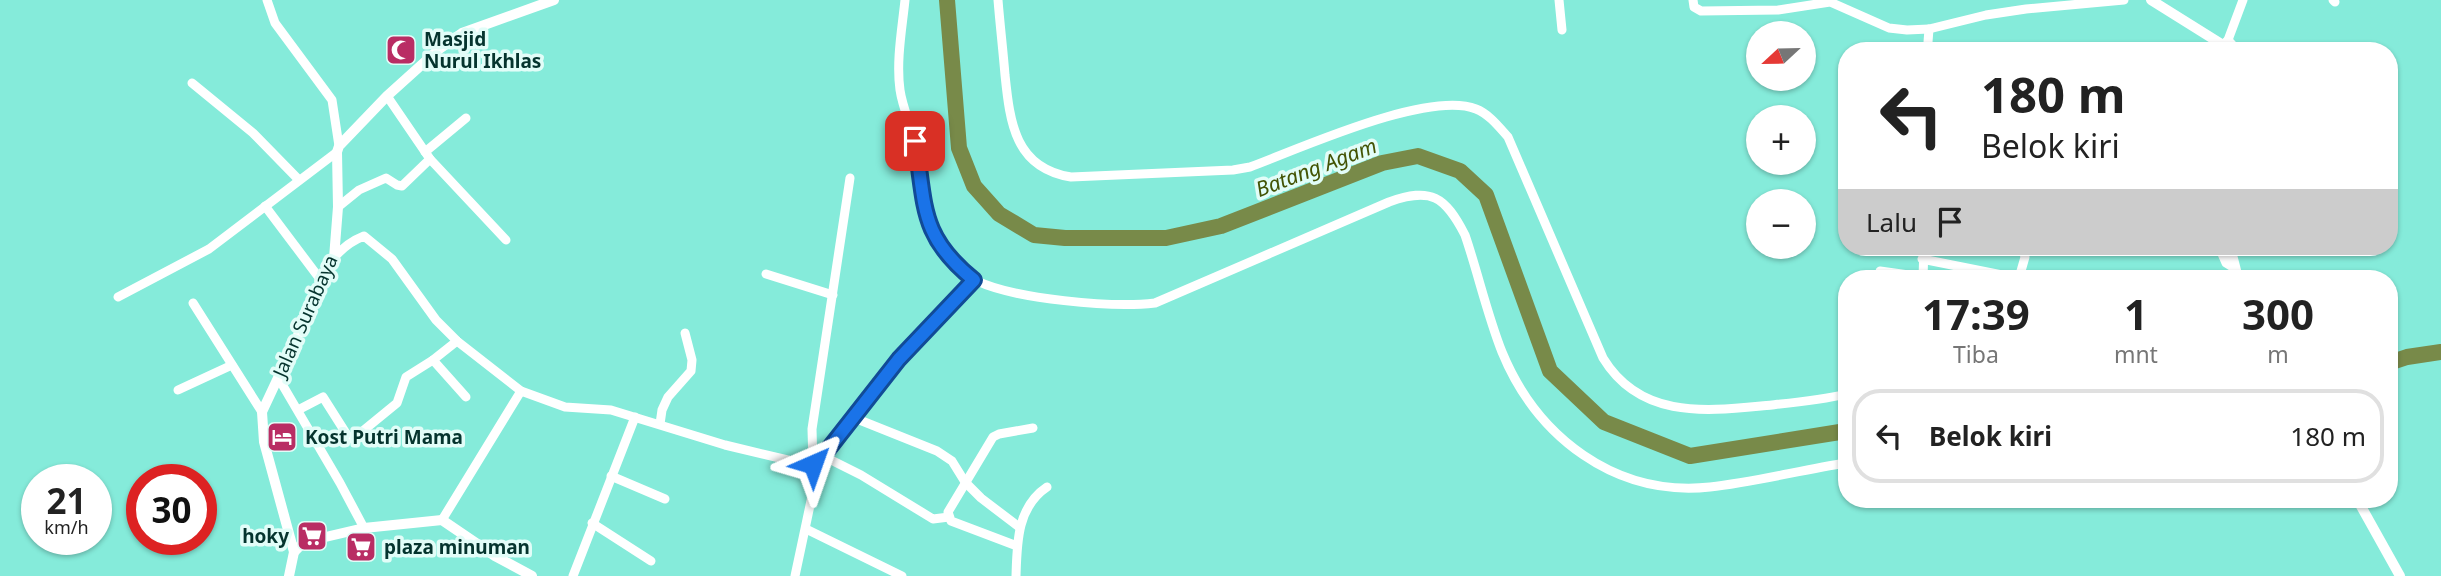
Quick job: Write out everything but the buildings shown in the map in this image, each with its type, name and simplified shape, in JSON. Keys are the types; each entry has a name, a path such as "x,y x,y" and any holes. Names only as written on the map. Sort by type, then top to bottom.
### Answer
{"street":[{"path":"267,0 275,23 332,100 338,149"},
{"path":"118,297 209,249 338,149 387,96 438,50 462,33 554,0"},
{"path":"905,0 900,92 915,141 925,210 932,232 942,250 974,280 997,289 1062,300 1120,305 1155,303 1389,202 1417,194 1432,196 1445,203 1465,235 1495,333 1520,386 1539,416 1564,440 1605,470 1642,483 1708,487 1838,464"},
{"path":"998,0 1009,117 1017,139 1032,160 1053,174 1071,177 1233,170 1250,167 1399,112 1433,107 1461,106 1477,109 1493,120 1508,137 1603,358 1614,376 1654,402 1671,407 1714,411 1838,396"},
{"path":"1559,0 1562,30"},
{"path":"1693,0 1694,7 1701,11 1830,2 1889,28 1907,30 1929,29 1986,15 2026,9 2124,0"},
{"path":"2151,0 2221,42"},
{"path":"2227,42 2243,0"},
{"path":"1929,29 1930,42"},
{"path":"192,83 253,133 298,179"},
{"path":"387,96 427,156 506,240"},
{"path":"338,207 359,190 386,178 397,186 402,186 427,156 466,118"},
{"name":"Jalan Surabaya","path":"262,412 334,258 338,207 338,149"},
{"path":"809,463 850,178"},
{"path":"265,206 323,283"},
{"path":"334,258 356,239 364,236 370,238 393,259 436,320 457,341 521,391 565,407 611,410 725,445 809,463 816,477 795,576"},
{"path":"1922,256 1923,270"},
{"path":"2222,256 2233,270"},
{"path":"1922,259 1978,270"},
{"path":"766,274 833,295"},
{"path":"809,463 823,456 911,346 974,280"},
{"path":"193,303 262,412 264,442 294,552 289,576"},
{"path":"660,424 668,397 691,371 692,360 685,333"},
{"path":"298,410 323,397 349,438 353,439 397,403 406,377 457,341"},
{"path":"433,359 466,397"},
{"path":"178,390 232,365"},
{"path":"278,379 363,528"},
{"path":"442,520 521,391"},
{"path":"573,576 635,416"},
{"path":"852,418 937,451 952,461 965,482 981,498 1019,527"},
{"path":"1017,546 951,521 948,512 993,437 999,433 1033,428"},
{"path":"823,456 861,475 933,519 949,517"},
{"path":"611,476 664,499"},
{"path":"1016,576 1019,527 1034,495 1047,487"},
{"path":"2362,508 2400,576"},
{"path":"294,552 304,541 363,528 442,520 495,556 533,576"},
{"path":"592,523 652,561"},
{"path":"806,529 902,576"},
{"path":"290,535 304,541"}],"waterway":[{"name":"Batang Agam","path":"947,0 959,148 974,186 999,214 1034,235 1065,238 1166,238 1221,226 1382,163 1418,156 1460,171 1486,195 1550,371 1604,422 1690,456 1838,432"},
{"path":"2398,360 2441,352"}],"place":[{"name":"Masjid Nurul Ikhlas","path":"401,50"},
{"name":"Kost Putri Mama","path":"282,437"},
{"name":"hoky","path":"312,536"},
{"name":"plaza minuman","path":"361,547"}],"route":[{"path":"813,464 823,456 911,346 974,280 942,250 932,232 925,210 915,141"}]}
